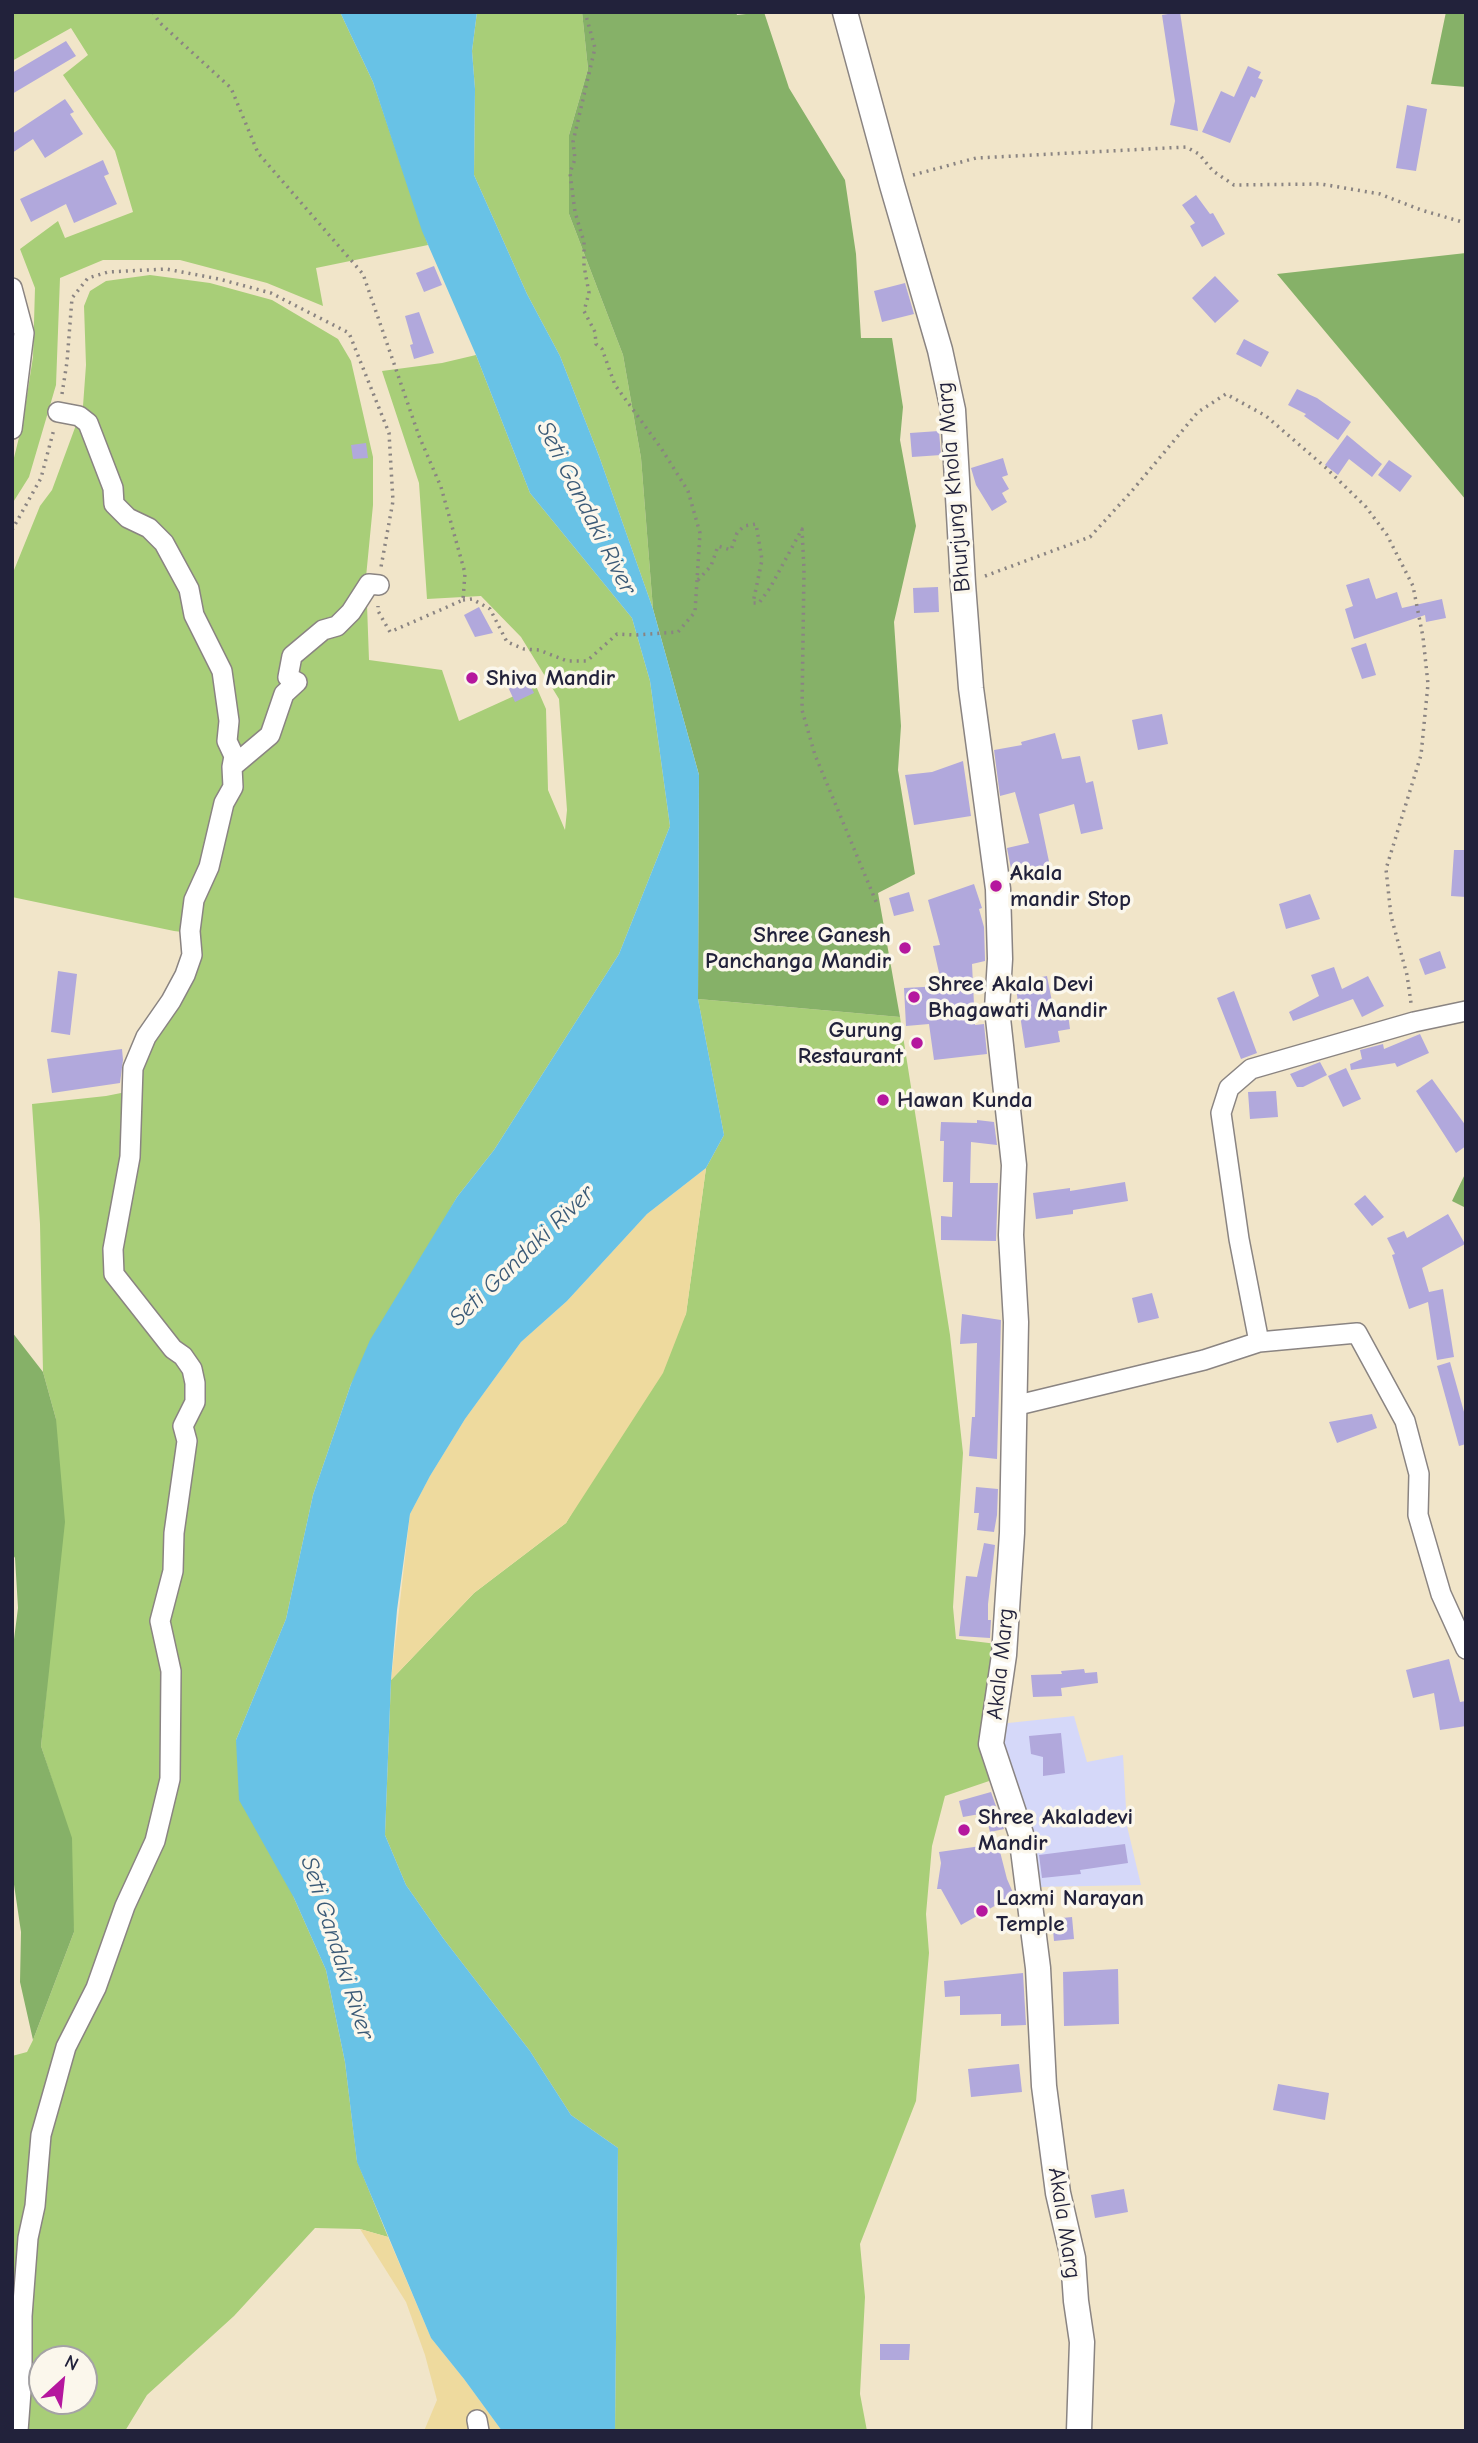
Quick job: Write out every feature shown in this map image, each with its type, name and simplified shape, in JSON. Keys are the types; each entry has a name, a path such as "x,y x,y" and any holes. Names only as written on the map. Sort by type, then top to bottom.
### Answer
{"main road":[{"name":"Bhurjung Khola Marg","path":"845,12 940,350 953,410 971,688 998,889"},
{"name":"Akala Marg","path":"998,889 1000,959 997,1009 1014,1165 1011,1235 1016,1322 1012,1533 1004,1655 991,1744 1021,1834 1040,1994 1044,2086 1058,2193 1073,2258 1082,2342 1079,2431"}],"street":[{"path":"12,288 24,333 12,429"},
{"path":"18,2431 28,2238 38,2181 41,2135 66,2047 96,1988 125,1906 155,1841 170,1779 172,1671 160,1621 173,1571 174,1533 187,1441 183,1426 195,1402 195,1383 192,1369 183,1356 173,1349 114,1274 113,1249 130,1157 133,1068 146,1037 172,1001 192,955 190,931 194,900 209,867 224,803 233,787 234,756 227,741 229,721 222,671 194,615 189,589 164,542 149,528 128,518 114,504 113,488 88,423 79,416 58,412"},
{"path":"232,766 270,735 284,694 297,682 288,677 292,656 323,630 337,626 351,612 369,584 379,584"},
{"path":"1259,1342 1239,1239 1221,1113 1229,1088 1251,1069 1414,1022 1466,1011"},
{"path":"1014,1406 1204,1360 1259,1342 1357,1333 1405,1421 1419,1474 1418,1516 1441,1594 1466,1649"}],"path":[{"path":"153,12 159,22 231,88 258,153 363,274 419,436 441,487 465,573 463,600"},
{"path":"12,530 41,478 68,362 72,298 88,278 108,272 166,269 271,293 349,333 389,433 393,501 383,548 378,611 390,632 463,600 472,599 490,609 507,642 567,661 587,661 617,634 678,632 695,612 698,580 700,533 688,491 662,448 615,385 584,311 589,293 584,266 584,242 575,212 570,173 575,159 573,142 596,48 585,12"},
{"path":"892,186 919,172 976,158 1186,147 1199,154 1213,171 1234,185 1321,184 1380,194 1466,223"},
{"path":"963,584 1090,537 1198,412 1227,394 1266,416 1325,467 1366,507 1387,536 1413,586 1423,637 1428,684 1421,755 1386,869 1391,916 1407,975 1414,1022"},
{"path":"698,580 711,566 718,546 732,550 737,533 744,526 756,524 762,560 753,603 759,603 771,588 802,529 802,709 815,755 877,904"}],"shaded area":[{"path":"1074,1716 1087,1762 1123,1755 1127,1826 1141,1885 1038,1887 1004,1774 999,1724"}],"green space":[{"path":"12,12 340,12 373,82 428,245 316,268 323,306 267,283 180,260 103,260 60,278 56,385 29,477 12,504 12,466 23,421 33,357 35,288 20,249 58,221 65,238 133,212 115,151 63,75 88,55 71,28 12,61"},
{"path":"477,12 582,12 588,69 569,135 569,214 623,355 641,458 653,609 599,456 560,356 527,294 474,175 475,89 472,51"},
{"path":"582,12 736,12 737,15 764,12 789,88 845,180 856,254 861,338 892,338 903,407 900,440 916,526 894,622 901,726 898,770 915,874 878,893 900,1017 698,999 699,775 653,609 641,458 623,355 569,214 569,135 588,69"},
{"path":"1446,12 1466,12 1466,87 1431,84"},
{"path":"1466,253 1466,500 1277,274"},
{"path":"150,275 210,283 272,300 338,339 351,361 373,457 373,505 366,577 369,660 442,670 459,721 536,686 546,709 548,790 565,830 567,810 559,699 521,637 481,596 427,599 419,483 382,371 442,363 476,355 530,493 632,618 650,681 670,826 619,954 494,1150 457,1197 351,1384 313,1495 286,1619 236,1740 294,1898 326,1970 345,2062 357,2161 388,2237 360,2229 315,2228 234,2316 147,2395 125,2431 12,2431 12,2056 27,2052 33,2040 74,1932 55,1789 41,1746 47,1685 56,1419 43,1372 40,1224 32,1104 106,1096 141,1089 144,1060 168,1020 199,934 12,897 12,575 40,506 52,490 83,406 86,365 84,306 90,291 106,281"},
{"path":"698,999 900,1017 950,1335 963,1453 953,1607 956,1639 997,1644 995,1779 945,1796 932,1846 926,1914 929,1953 916,2101 860,2244 865,2297 860,2394 867,2431 615,2431 618,2148 571,2115 530,2051 406,1885 385,1835 391,1680 474,1593 566,1523 686,1314 706,1168 724,1135"},
{"path":"1466,1172 1466,1208 1452,1201"},
{"path":"12,1332 43,1372 56,1419 65,1522 41,1746 72,1838 74,1932 33,2040 20,1982 21,1932 12,1871 12,1655 18,1608 15,1558 12,1553"}],"sand":[{"path":"706,1168 686,1314 663,1373 566,1523 474,1593 391,1680 410,1514 465,1419 521,1342 567,1301 647,1214"},
{"path":"360,2229 388,2237 431,2338 502,2431 424,2431 437,2400 425,2355 406,2302"}],"water":[{"name":"Seti Gandaki River","path":"340,12 477,12 472,51 475,89 474,175 527,294 560,356 599,456 653,609 699,775 698,999 724,1135 706,1168 647,1214 567,1301 521,1342 465,1419 430,1476 410,1514 391,1680 385,1835 406,1885 530,2051 571,2115 618,2148 615,2431 502,2431 431,2338 357,2162 345,2062 326,1970 294,1898 239,1800 236,1740 286,1619 313,1495 351,1384 370,1340 457,1197 494,1150 619,954 670,826 650,681 632,618 530,493 476,355 422,231 373,82"}],"building":[{"path":"1180,12 1198,131 1170,125 1175,101 1162,15"},
{"path":"66,41 76,56 12,94 12,73"},
{"path":"1248,66 1261,72 1258,78 1263,80 1255,98 1251,96 1230,143 1202,132 1221,91 1234,97"},
{"path":"65,99 74,112 70,114 83,134 45,158 33,139 12,153 12,134"},
{"path":"1407,105 1427,109 1416,171 1396,168"},
{"path":"103,160 109,174 104,176 117,204 74,223 66,204 31,222 20,199"},
{"path":"1196,195 1210,214 1213,213 1225,234 1202,247 1190,226 1195,223 1182,205"},
{"path":"434,266 442,285 424,292 416,273"},
{"path":"1215,276 1239,301 1215,323 1192,298"},
{"path":"905,283 914,314 882,322 874,291"},
{"path":"419,312 434,353 414,359 405,316"},
{"path":"1244,339 1269,352 1261,367 1236,354"},
{"path":"1297,389 1317,398 1351,422 1338,440 1304,416 1306,414 1288,405"},
{"path":"939,431 941,455 912,457 910,433"},
{"path":"1347,435 1382,464 1372,477 1349,459 1338,475 1325,465"},
{"path":"366,443 368,458 353,459 351,445"},
{"path":"1003,458 1008,475 1002,477 1009,489 1002,493 1007,502 992,511 976,485 971,468"},
{"path":"1389,460 1412,476 1400,492 1378,475"},
{"path":"1369,578 1376,599 1397,592 1402,608 1442,599 1446,618 1426,622 1425,615 1354,639 1345,609 1353,606 1346,585"},
{"path":"938,587 939,612 914,613 913,588"},
{"path":"479,607 493,633 475,637 464,615"},
{"path":"1366,643 1376,675 1362,679 1351,648"},
{"path":"527,678 534,693 515,702 508,687"},
{"path":"1162,714 1168,744 1138,750 1132,720"},
{"path":"1055,733 1062,759 1080,756 1086,783 1093,781 1103,829 1081,834 1074,804 1039,814 1051,871 1013,879 1007,848 1029,843 1015,792 1000,796 994,750 1022,745 1021,742"},
{"path":"963,761 971,816 914,825 905,775 932,772"},
{"path":"1454,850 1466,850 1466,897 1451,896"},
{"path":"974,884 982,908 979,909 984,927 985,959 972,964 975,1025 984,1024 987,1054 934,1060 929,1024 906,1026 904,988 942,986 933,946 940,945 928,900"},
{"path":"909,892 914,911 894,916 889,898"},
{"path":"1310,894 1320,919 1286,929 1279,904"},
{"path":"1440,951 1446,968 1425,975 1419,959"},
{"path":"1334,967 1342,989 1368,976 1384,1006 1362,1017 1353,999 1293,1021 1289,1012 1319,996 1311,975"},
{"path":"58,971 77,974 70,1035 51,1032"},
{"path":"1047,976 1055,1017 1068,1014 1070,1029 1058,1031 1060,1042 1025,1048 1015,982"},
{"path":"1234,991 1257,1053 1241,1059 1217,998"},
{"path":"1420,1034 1429,1053 1397,1067 1395,1063 1351,1070 1350,1064 1362,1059 1360,1050 1383,1044 1384,1049"},
{"path":"122,1049 120,1083 52,1093 47,1059"},
{"path":"1320,1062 1327,1075 1303,1087 1297,1087 1290,1074"},
{"path":"1346,1068 1361,1099 1343,1107 1328,1076"},
{"path":"1432,1079 1466,1126 1466,1146 1456,1153 1416,1091"},
{"path":"1276,1091 1278,1117 1250,1119 1248,1092"},
{"path":"977,1120 994,1122 997,1145 971,1142 970,1183 998,1183 996,1241 941,1240 941,1216 952,1217 953,1182 943,1182 944,1141 940,1141 941,1122 977,1123"},
{"path":"1125,1182 1128,1201 1073,1210 1073,1214 1036,1219 1033,1193 1070,1188 1070,1191"},
{"path":"1365,1195 1384,1217 1372,1226 1354,1204"},
{"path":"1448,1214 1465,1244 1422,1268 1429,1292 1443,1289 1454,1357 1437,1360 1428,1302 1409,1309 1392,1255 1395,1254 1387,1238 1404,1231 1407,1238"},
{"path":"1152,1293 1159,1318 1138,1323 1132,1298"},
{"path":"962,1314 1001,1320 997,1459 969,1456 972,1417 975,1417 977,1343 960,1344"},
{"path":"1450,1362 1466,1419 1466,1444 1459,1446 1437,1366"},
{"path":"1372,1414 1377,1428 1337,1443 1329,1422"},
{"path":"976,1487 998,1489 994,1532 977,1530 979,1513 974,1513"},
{"path":"984,1543 995,1545 988,1604 990,1638 959,1636 966,1576 977,1577"},
{"path":"1449,1659 1460,1702 1466,1701 1466,1726 1440,1730 1434,1693 1413,1698 1406,1670"},
{"path":"1084,1669 1085,1673 1097,1672 1098,1683 1061,1688 1062,1696 1033,1697 1031,1675 1062,1674 1061,1671"},
{"path":"1061,1733 1065,1773 1043,1776 1043,1757 1031,1754 1029,1736"},
{"path":"991,1792 1004,1829 990,1832 985,1813 963,1817 959,1801"},
{"path":"997,1840 1014,1895 961,1925 941,1889 937,1889 941,1863 939,1852 981,1846 980,1844"},
{"path":"1125,1844 1128,1863 1080,1870 1081,1874 1042,1878 1039,1855"},
{"path":"1072,1917 1074,1939 1054,1941 1052,1919"},
{"path":"1118,1969 1119,2024 1064,2026 1063,1972"},
{"path":"1023,1973 1026,2025 1001,2026 1001,2014 960,2015 960,1996 945,1997 944,1981"},
{"path":"1019,2064 1022,2092 971,2097 968,2069"},
{"path":"1278,2084 1329,2093 1325,2120 1273,2110"},
{"path":"1124,2189 1128,2212 1095,2218 1091,2195"},
{"path":"880,2344 910,2344 909,2360 880,2360"}],"place":[{"name":"Shiva Mandir","path":"472,678"},
{"name":"Akala mandir Stop","path":"996,886"},
{"name":"Shree Ganesh Panchanga Mandir","path":"905,948"},
{"name":"Shree Akala Devi Bhagawati Mandir","path":"914,997"},
{"name":"Gurung Restaurant","path":"917,1043"},
{"name":"Hawan Kunda","path":"883,1100"},
{"name":"Shree Akaladevi Mandir","path":"964,1830"},
{"name":"Laxmi Narayan Temple","path":"982,1911"}]}
